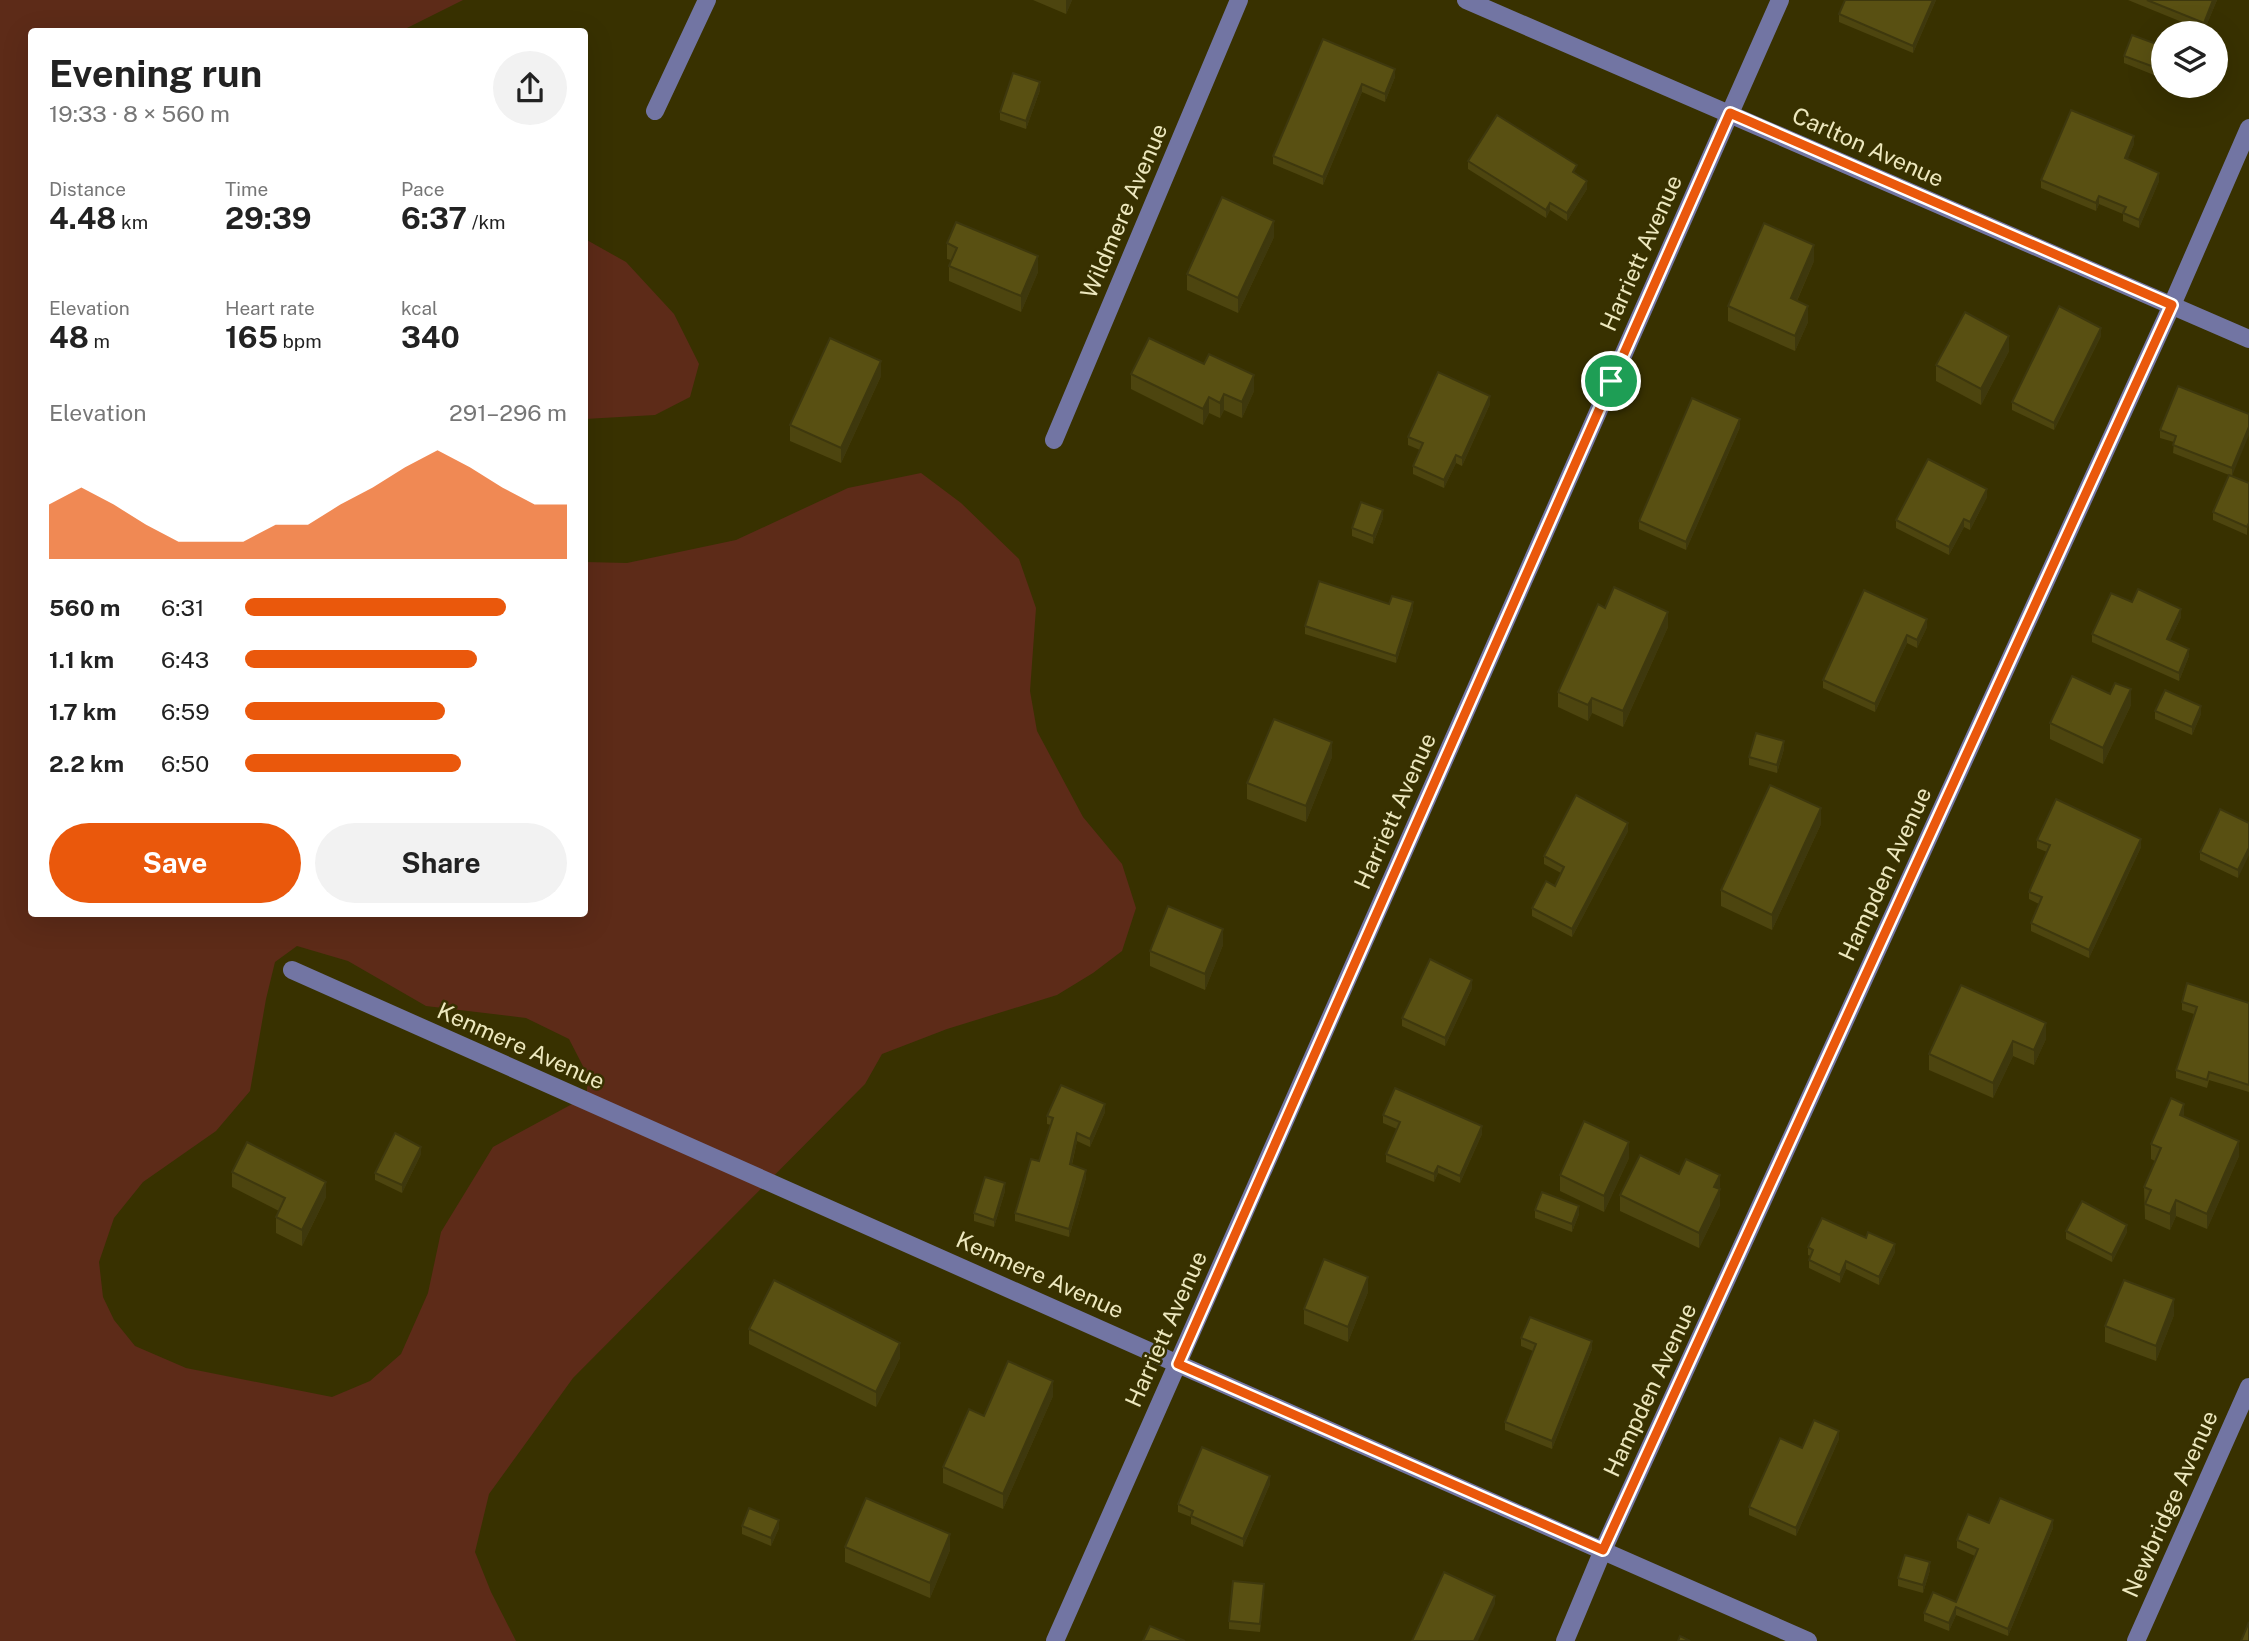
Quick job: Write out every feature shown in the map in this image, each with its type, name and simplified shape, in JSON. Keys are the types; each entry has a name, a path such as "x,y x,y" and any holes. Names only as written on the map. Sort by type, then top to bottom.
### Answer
{"street":[{"path":"655,111 708,0"},
{"name":"Wildmere Avenue","path":"1054,440 1239,0"},
{"name":"Carlton Avenue","path":"1466,0 2249,339"},
{"name":"Harriett Avenue","path":"1055,1641 1780,0"},
{"name":"Hampden Avenue","path":"1564,1641 1603,1550 2172,305 2249,128"},
{"name":"Kenmere Avenue","path":"292,970 1808,1641"},
{"name":"Newbridge Avenue","path":"2136,1641 2249,1387"}],"shaded area":[{"path":"0,0 463,0 407,28 28,28 28,917 588,917 588,562 627,563 736,540 848,488 921,473 961,503 1019,559 1036,608 1030,691 1037,731 1083,817 1122,864 1136,908 1122,951 1057,995 947,1029 882,1054 865,1084 573,1378 489,1494 475,1552 491,1592 516,1641 0,1641","holes":["297,946 348,961 426,1006 526,1018 569,1039 587,1074 587,1096 493,1147 441,1232 428,1293 401,1354 370,1381 332,1397 186,1368 135,1346 114,1320 103,1297 99,1262 114,1218 143,1182 216,1131 250,1091 275,962"]},
{"path":"588,241 626,262 674,314 699,364 690,397 655,415 588,419"}],"building":[{"path":"1845,0 1933,0 1913,46 1839,14"},
{"path":"2147,0 2213,0 2205,21"},
{"path":"2132,35 2151,42 2151,66 2124,56"},
{"path":"1323,39 1395,69 1385,94 1362,84 1323,177 1273,156"},
{"path":"1013,73 1040,82 1026,121 1000,112"},
{"path":"2071,110 2134,136 2125,158 2159,173 2139,220 2123,213 2126,207 2099,196 2096,203 2041,180"},
{"path":"1497,115 1577,165 1573,172 1587,181 1567,213 1550,203 1546,210 1468,161"},
{"path":"1222,197 1274,221 1238,298 1187,274"},
{"path":"956,222 1038,256 1021,296 949,266 957,248 947,243"},
{"path":"1764,223 1814,245 1791,298 1808,306 1795,336 1728,306"},
{"path":"2059,306 2101,328 2054,423 2012,402"},
{"path":"1965,312 2009,336 1981,389 1936,365"},
{"path":"830,338 881,361 841,448 790,425"},
{"path":"1149,338 1204,364 1209,354 1254,375 1242,402 1224,394 1220,403 1209,397 1203,409 1131,374"},
{"path":"1438,372 1490,396 1462,458 1456,455 1444,480 1413,466 1423,443 1408,437"},
{"path":"2178,386 2249,414 2249,427 2232,468 2173,445 2176,436 2160,430"},
{"path":"1692,398 1740,419 1686,542 1639,521"},
{"path":"1928,459 1987,489 1970,522 1964,519 1949,547 1896,520"},
{"path":"2229,475 2249,483 2247,527 2213,512"},
{"path":"1361,502 1383,510 1373,536 1352,528"},
{"path":"1319,581 1389,604 1392,596 1413,602 1396,656 1305,626"},
{"path":"1614,587 1668,612 1623,711 1592,698 1588,705 1558,692 1598,604 1605,608"},
{"path":"2138,589 2181,609 2167,639 2189,649 2179,673 2092,634 2111,593 2132,602"},
{"path":"1864,590 1927,619 1917,640 1907,635 1875,704 1823,680"},
{"path":"2072,676 2110,694 2115,683 2131,689 2103,748 2050,723"},
{"path":"2165,690 2201,706 2192,727 2155,711"},
{"path":"1274,719 1332,742 1306,806 1247,783"},
{"path":"1756,733 1784,741 1777,765 1749,757"},
{"path":"1770,785 1821,808 1772,915 1721,890"},
{"path":"1576,795 1628,823 1572,929 1532,908 1546,881 1555,886 1564,867 1544,856"},
{"path":"2056,799 2141,839 2089,950 2031,923 2042,897 2029,892 2050,845 2037,840"},
{"path":"2220,809 2249,823 2249,848 2238,870 2200,852"},
{"path":"1168,906 1223,929 1205,974 1150,951"},
{"path":"1430,959 1472,980 1445,1038 1402,1018"},
{"path":"2187,983 2249,1003 2249,1085 2209,1072 2207,1080 2176,1070 2197,1007 2182,1002"},
{"path":"1961,985 2046,1023 2034,1050 2013,1041 1993,1083 1929,1054"},
{"path":"1061,1085 1105,1104 1090,1139 1077,1133 1070,1164 1086,1170 1069,1229 1015,1213 1031,1159 1039,1161 1053,1118 1047,1116"},
{"path":"1395,1088 1482,1126 1460,1176 1438,1166 1434,1174 1386,1154 1400,1122 1383,1115"},
{"path":"2171,1098 2184,1104 2180,1115 2239,1141 2207,1214 2176,1200 2170,1214 2145,1204 2151,1190 2144,1187 2161,1148 2151,1144"},
{"path":"1584,1121 1629,1142 1604,1196 1560,1175"},
{"path":"395,1133 421,1147 402,1185 375,1173"},
{"path":"247,1142 326,1182 302,1230 276,1217 285,1198 232,1172"},
{"path":"1640,1155 1679,1174 1686,1159 1720,1175 1714,1187 1720,1189 1699,1233 1620,1195"},
{"path":"985,1177 1005,1183 994,1220 974,1213"},
{"path":"1542,1192 1579,1206 1572,1224 1535,1210"},
{"path":"2082,1201 2127,1225 2112,1255 2066,1231"},
{"path":"1822,1218 1866,1238 1868,1232 1895,1244 1879,1277 1846,1261 1840,1275 1809,1260 1813,1250 1808,1247"},
{"path":"1324,1259 1368,1277 1348,1327 1304,1309"},
{"path":"774,1280 900,1343 876,1392 749,1329"},
{"path":"2124,1280 2174,1299 2156,1346 2105,1326"},
{"path":"1530,1317 1592,1341 1552,1441 1505,1422 1536,1344 1521,1338"},
{"path":"1008,1361 1053,1381 1003,1494 943,1467 969,1409 984,1416"},
{"path":"1814,1420 1839,1431 1796,1528 1749,1507 1780,1438 1802,1448"},
{"path":"1202,1447 1270,1476 1243,1539 1191,1516 1193,1511 1178,1504"},
{"path":"866,1498 950,1534 930,1583 845,1547"},
{"path":"2000,1498 2053,1520 2008,1629 1956,1607 1949,1623 1924,1613 1933,1592 1956,1602 1978,1549 1957,1540 1968,1514 1989,1523"},
{"path":"749,1508 779,1520 771,1538 742,1526"},
{"path":"1905,1555 1930,1562 1923,1585 1898,1578"},
{"path":"1444,1572 1495,1596 1474,1641 1412,1641"},
{"path":"1233,1581 1264,1584 1260,1624 1229,1621"},
{"path":"2249,1622 2249,1641 2241,1641"},
{"path":"1150,1626 1185,1641 1143,1641"}],"route":[{"path":"1730,113 2172,305 1603,1550 1178,1364 1611,381 1730,113"}]}
